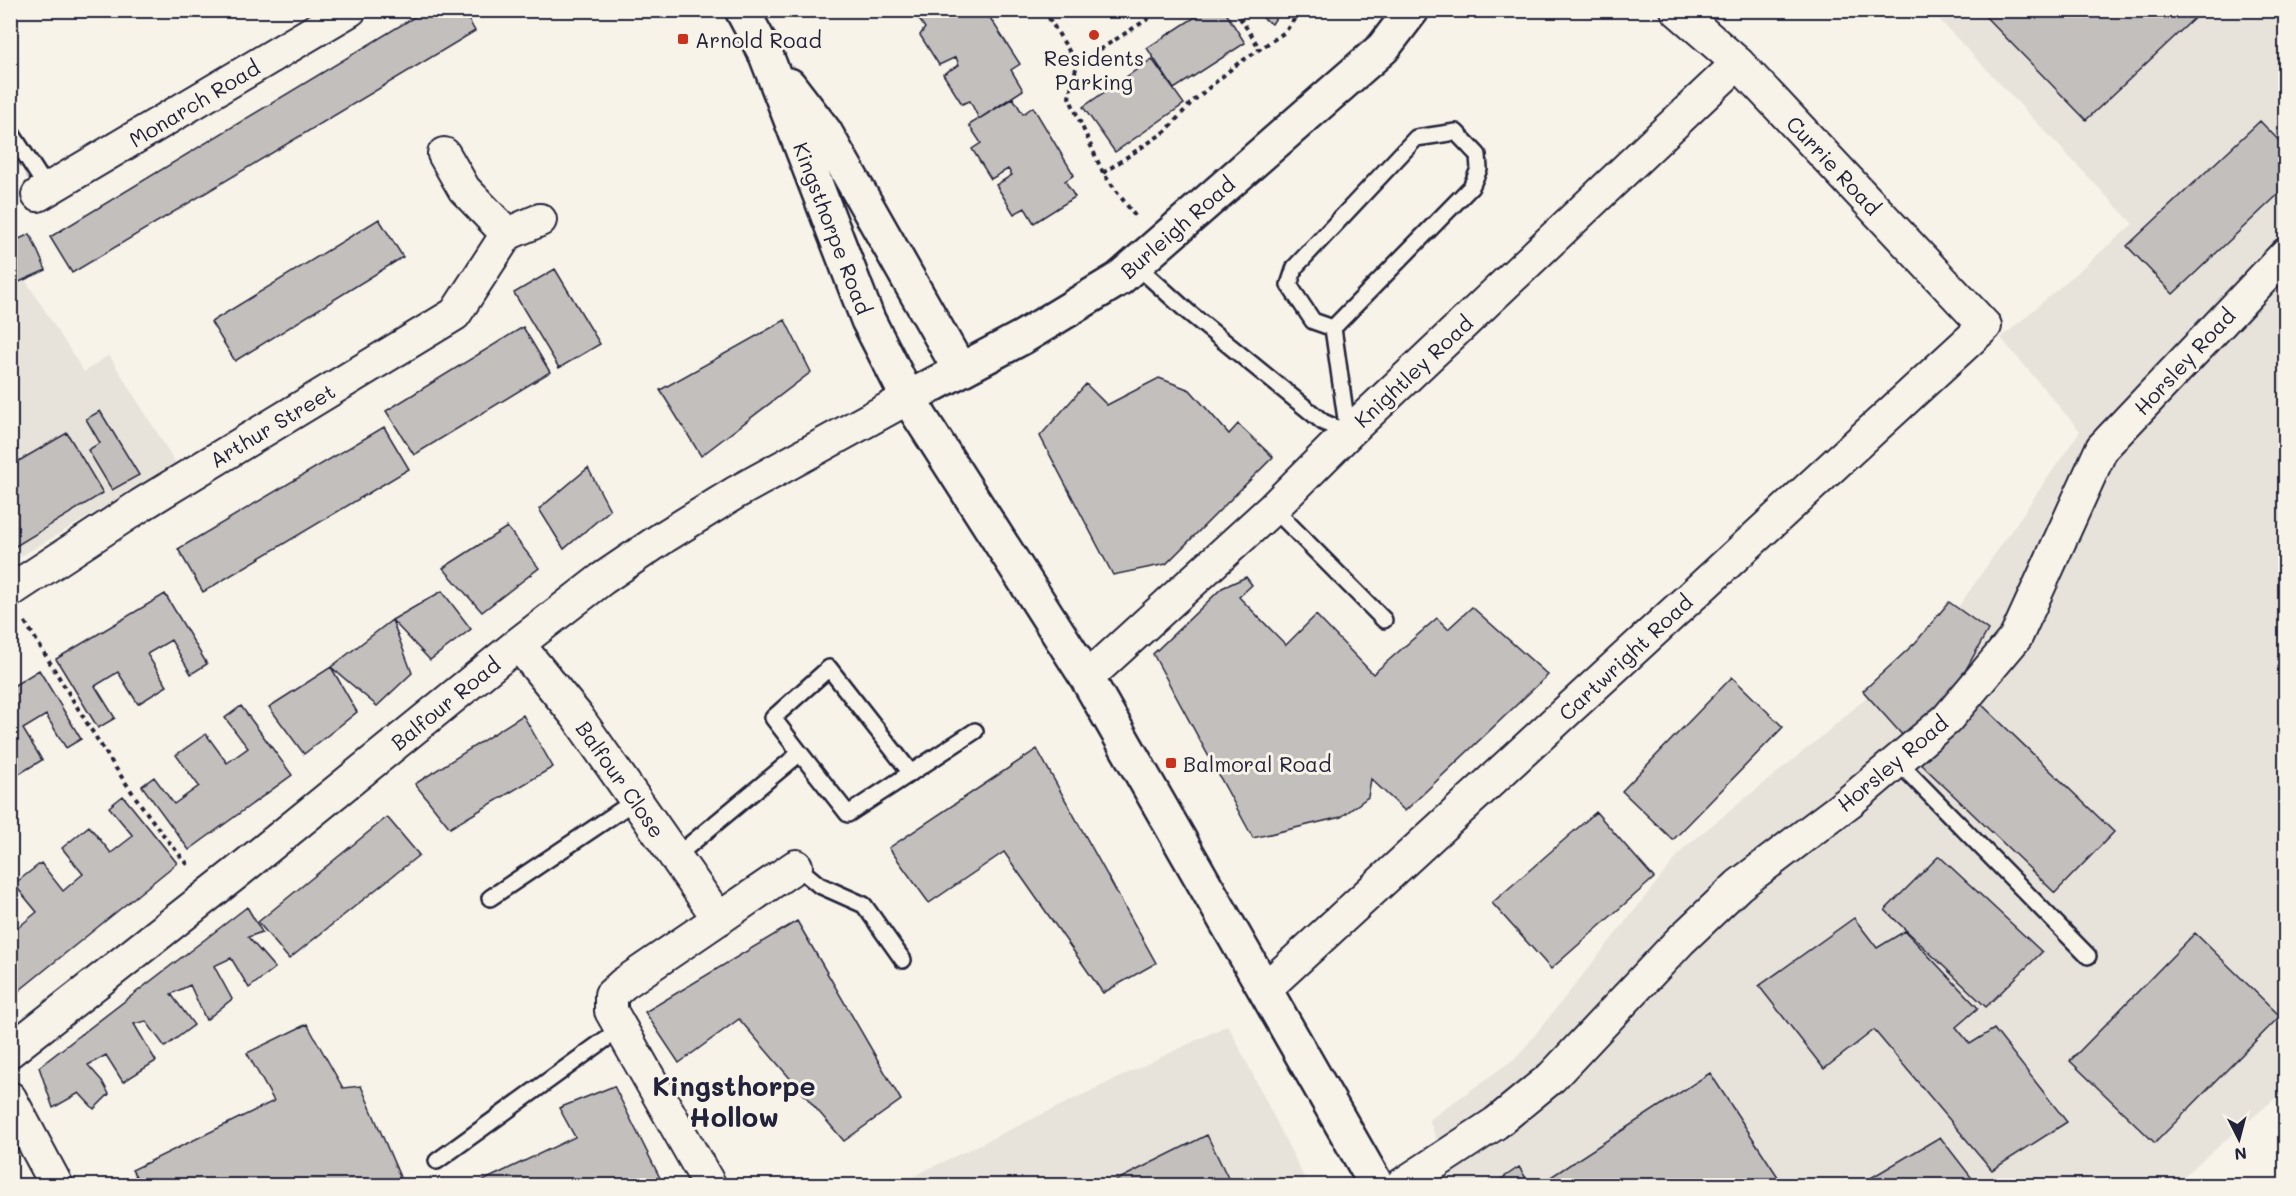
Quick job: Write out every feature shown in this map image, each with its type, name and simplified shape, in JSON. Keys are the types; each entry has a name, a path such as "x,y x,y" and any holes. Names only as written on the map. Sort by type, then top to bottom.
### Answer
{"main road":[{"name":"Kingsthorpe Road","path":"742,10 766,55 868,320 908,398 1086,678 1377,1185"},
{"name":"Kingsthorpe Road","path":"759,10 766,55 825,132 960,370"},
{"name":"Burleigh Road","path":"908,398 1033,332 1119,279 1383,48 1412,10"}],"street":[{"name":"Monarch Road","path":"43,192 350,10"},
{"name":"Currie Road","path":"1677,10 1738,63 1985,326"},
{"name":"Knightley Road","path":"1086,678 1273,508 1348,433 1738,63"},
{"path":"444,154 464,189 507,234 540,220"},
{"name":"Arthur Street","path":"17,605 141,505 455,314 507,234"},
{"name":"Horsley Road","path":"1400,1185 1496,1123 1552,1077 1680,941 1739,885 1849,802 1947,718 2016,636 2102,448 2286,254"},
{"name":"Cartwright Road","path":"1265,989 1985,326"},
{"name":"Balfour Road","path":"10,1051 602,579 735,493 908,398"},
{"name":"Balfour Close","path":"518,644 576,715 719,918"},
{"path":"705,1185 709,1184 611,1011 611,995 622,984 796,866"},
{"path":"10,1098 57,1185"}],"lane":[{"path":"10,131 43,192"},
{"path":"1456,132 1478,155 1479,170 1471,187 1333,328 1313,321 1289,285 1295,267 1416,138 1456,132"},
{"path":"1145,255 1196,319 1323,422 1348,433"},
{"path":"1333,328 1348,433"},
{"path":"1273,508 1384,620"},
{"path":"911,773 829,668 773,718 848,814 911,773 975,731"},
{"path":"675,857 800,753"},
{"path":"1897,761 2088,956"},
{"path":"490,898 636,800"},
{"path":"796,866 819,885 864,904 903,960"},
{"path":"437,1161 621,1028"}],"path":[{"path":"1044,10 1077,64"},
{"path":"1145,255 1103,173 1068,96 1077,64 1162,10"},
{"path":"1235,10 1260,49"},
{"path":"1103,173 1166,131 1192,102 1236,65 1285,32 1301,10"},
{"path":"17,605 159,832 212,892"}],"shaded area":[{"path":"1931,11 2285,11 2285,1090 2172,1186 1455,1185 1429,1120 1518,1056 1685,847 1820,738 1941,632 2080,431 2001,338 2133,224"},
{"path":"10,256 84,372 109,355 177,465 11,562"},
{"path":"1228,1025 1308,1185 893,1186"}],"building":[{"path":"426,10 463,10 475,31 72,273 50,237"},
{"path":"915,10 985,10 1020,64 1011,70 1023,90 979,119 970,101 962,104 943,74 959,65 956,57 939,65 920,35 925,28 914,12"},
{"path":"1206,10 1224,10 1245,43 1174,89 1147,48"},
{"path":"1251,10 1281,10 1272,24"},
{"path":"1979,10 2203,10 2086,120"},
{"path":"1152,59 1184,104 1115,152 1083,107"},
{"path":"1013,98 1023,114 1033,107 1074,175 1065,181 1075,197 1034,223 1025,208 1014,214 996,185 1012,175 1008,169 991,179 972,149 981,143 969,125"},
{"path":"2260,121 2286,148 2286,187 2173,294 2127,246"},
{"path":"379,219 403,257 235,361 211,322"},
{"path":"30,234 46,270 10,286 10,243"},
{"path":"555,269 600,344 559,368 514,293"},
{"path":"785,320 811,372 701,456 660,390"},
{"path":"523,327 550,372 414,455 386,411"},
{"path":"1159,378 1190,390 1229,434 1238,424 1273,457 1166,564 1113,575 1040,436 1086,384 1107,405"},
{"path":"100,411 139,475 112,490 88,450 100,443 86,419"},
{"path":"384,427 409,469 203,592 178,549"},
{"path":"67,433 103,493 11,549 10,466"},
{"path":"588,468 610,510 564,549 539,509"},
{"path":"507,527 539,568 482,612 443,568"},
{"path":"1246,577 1252,585 1239,597 1286,645 1316,615 1373,674 1437,618 1448,629 1472,607 1548,675 1405,811 1371,779 1368,797 1341,817 1253,838 1153,654 1222,588"},
{"path":"442,591 471,629 430,660 392,620"},
{"path":"165,594 207,664 191,674 171,640 147,654 167,686 138,704 118,672 95,686 115,718 98,728 56,659"},
{"path":"1949,602 1988,630 1955,689 1904,737 1863,691 1916,642"},
{"path":"392,620 412,673 377,706 331,667"},
{"path":"331,667 357,712 304,754 269,707"},
{"path":"39,670 81,739 66,748 46,715 23,729 42,760 14,777 10,772 10,688"},
{"path":"1732,677 1783,727 1673,840 1622,791"},
{"path":"1977,700 2114,832 2055,893 1918,761"},
{"path":"241,706 292,775 189,850 142,786 154,777 174,804 199,786 176,755 206,734 227,763 248,748 225,718"},
{"path":"523,715 553,767 450,828 415,784"},
{"path":"1037,749 1156,963 1103,993 1004,852 929,903 889,848"},
{"path":"123,796 177,863 10,998 10,924 15,930 37,912 14,884 41,863 63,891 83,874 62,848 89,826 111,853 133,836 109,807"},
{"path":"1596,812 1654,878 1551,969 1492,903"},
{"path":"387,817 419,855 289,959 258,922"},
{"path":"1939,856 2042,952 1986,1007 1885,910"},
{"path":"247,907 262,932 248,937 275,968 249,988 231,958 214,966 232,999 206,1020 190,985 171,994 194,1025 165,1047 146,1021 134,1024 156,1061 123,1082 106,1055 88,1065 102,1081 109,1094 94,1109 79,1093 53,1108 39,1067"},
{"path":"1854,918 1877,948 1905,931 1978,1008 1956,1027 1970,1044 1994,1029 2067,1122 1992,1170 1874,1030 1824,1069 1759,986"},
{"path":"797,921 901,1100 844,1141 739,1019 679,1063 645,1012"},
{"path":"2195,933 2280,1016 2155,1143 2070,1061"},
{"path":"307,1024 343,1088 361,1086 400,1177 385,1186 142,1186 132,1170 274,1101 247,1053"},
{"path":"1710,1073 1784,1186 1537,1186"},
{"path":"614,1086 661,1180 649,1186 472,1186 575,1137 559,1108"},
{"path":"1207,1135 1232,1186 1105,1186"},
{"path":"1940,1137 1978,1186 1874,1186 1869,1179"},
{"path":"1519,1167 1531,1186 1491,1186"}],"place":[{"name":"Residents Parking","path":"1094,35"},
{"name":"Arnold Road","path":"683,39"},
{"name":"Balmoral Road","path":"1171,763"}],"district":[{"name":"Kingsthorpe Hollow","path":"734,1100"}]}
